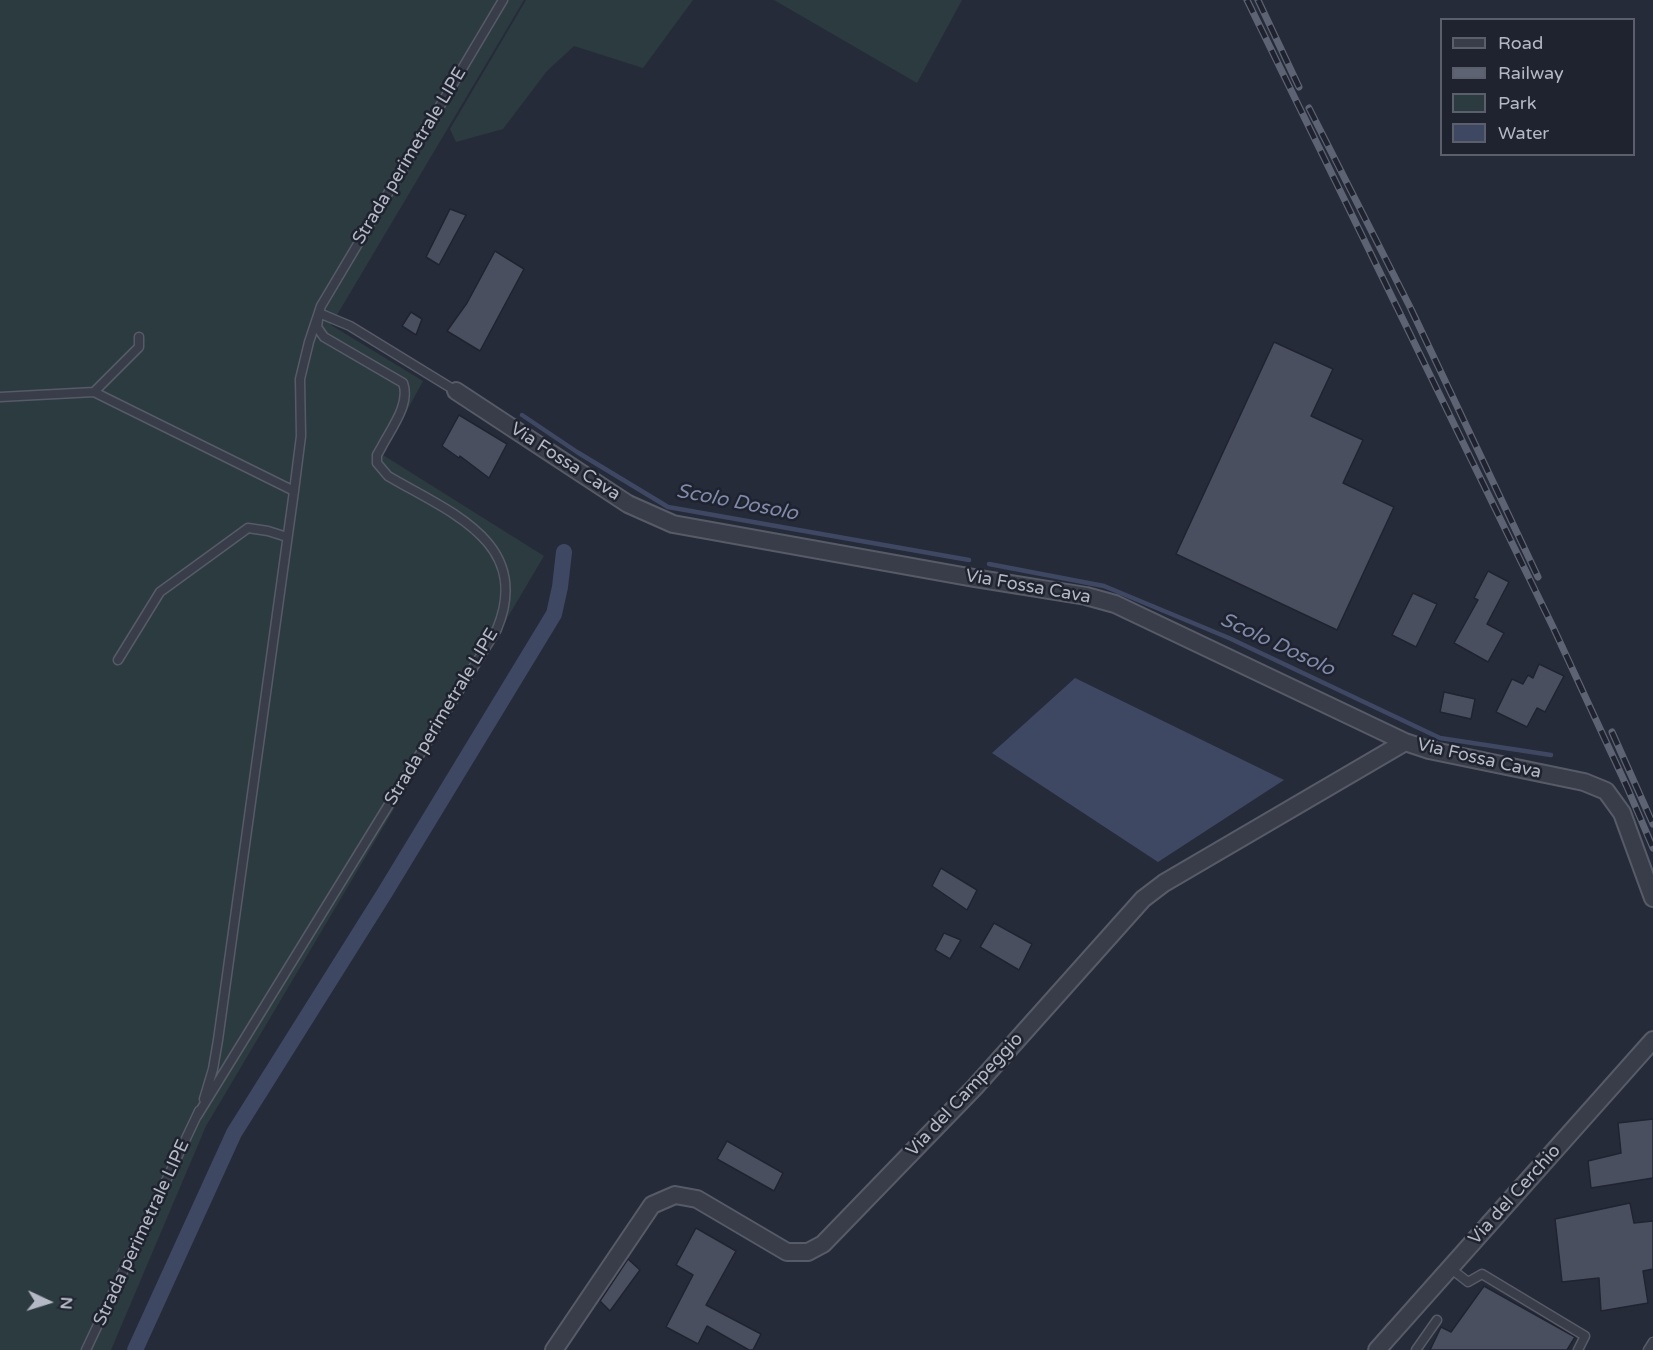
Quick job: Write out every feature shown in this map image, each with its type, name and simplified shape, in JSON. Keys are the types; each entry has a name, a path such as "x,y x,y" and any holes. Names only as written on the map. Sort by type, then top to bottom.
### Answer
{"street":[{"name":"Via Fossa Cava","path":"456,391 628,504 664,520 719,533 1086,596 1115,604 1405,742 1429,750 1584,782 1606,791 1622,813 1653,898"},
{"name":"Via del Campeggio","path":"554,1350 652,1205 675,1195 697,1200 787,1252 808,1252 823,1244 975,1087 1143,899 1164,883 1405,742"},
{"name":"Via del Cerchio","path":"1377,1350 1653,1040"}],"lane":[{"name":"Strada perimetrale LIPE","path":"197,1116 213,1069 218,1040 294,491 301,436 300,379 309,342 319,313 333,284 503,0"},
{"name":"Strada perimetrale LIPE","path":"86,1350 197,1116 497,629 505,606 506,580 502,567 478,531 388,476 377,463 377,455 405,400 406,390 403,383 324,337 316,327 319,313"},
{"path":"319,313 350,326 456,391"},
{"path":"94,392 139,347 139,337"},
{"path":"0,396 94,392 294,491"},
{"path":"118,660 160,592 248,528 287,537"},
{"path":"1450,1268 1468,1282 1482,1274 1585,1336 1578,1350"},
{"path":"1416,1350 1437,1320"},
{"path":"1648,1350 1653,1342"}],"green space":[{"path":"0,0 524,0 331,325 423,381 383,455 544,556 206,1126 111,1350 0,1350"},
{"path":"526,0 693,0 643,68 574,46 547,71 503,129 456,142 450,129"},
{"path":"774,0 962,0 917,83"}],"water":[{"path":"1075,678 1284,780 1158,862 992,753"}],"building":[{"path":"450,209 466,215 439,265 426,257"},
{"path":"495,251 524,269 480,351 447,331 467,303"},
{"path":"411,312 422,319 416,335 402,326"},
{"path":"1274,342 1333,369 1311,416 1363,440 1343,483 1394,507 1337,630 1176,554"},
{"path":"459,415 507,444 489,478 460,456 459,458 442,446"},
{"path":"1488,571 1509,582 1487,624 1504,633 1488,662 1454,643 1478,600 1474,598"},
{"path":"1413,593 1437,604 1416,647 1392,635"},
{"path":"1539,664 1564,676 1545,712 1537,708 1527,727 1496,712 1512,679 1523,684 1528,675 1533,678"},
{"path":"1444,692 1475,699 1471,719 1440,712"},
{"path":"941,868 977,890 967,910 932,886"},
{"path":"994,923 1032,944 1019,970 980,947"},
{"path":"944,933 961,940 950,959 935,950"},
{"path":"1653,1119 1653,1178 1591,1188 1588,1161 1621,1153 1618,1123"},
{"path":"727,1141 783,1173 774,1191 717,1159"},
{"path":"1630,1203 1634,1223 1653,1221 1653,1269 1643,1271 1648,1303 1601,1311 1599,1278 1562,1282 1555,1219"},
{"path":"696,1228 736,1251 706,1305 761,1334 753,1350 749,1350 707,1326 698,1344 666,1327 693,1275 676,1265"},
{"path":"628,1259 640,1270 610,1311 600,1301"},
{"path":"1484,1286 1575,1337 1567,1350 1430,1350 1441,1327 1451,1332"}],"waterway":[{"name":"Scolo Dosolo","path":"522,415 577,452 668,507 969,560"},
{"path":"135,1350 234,1133 384,894 554,614 564,552"},
{"name":"Scolo Dosolo","path":"989,564 1104,586 1229,638 1440,738 1551,755"}],"railway":[{"path":"1247,0 1553,627 1653,848"},
{"path":"1258,0 1299,87"},
{"path":"1309,108 1411,309 1538,577"},
{"path":"1612,732 1653,824"}]}
